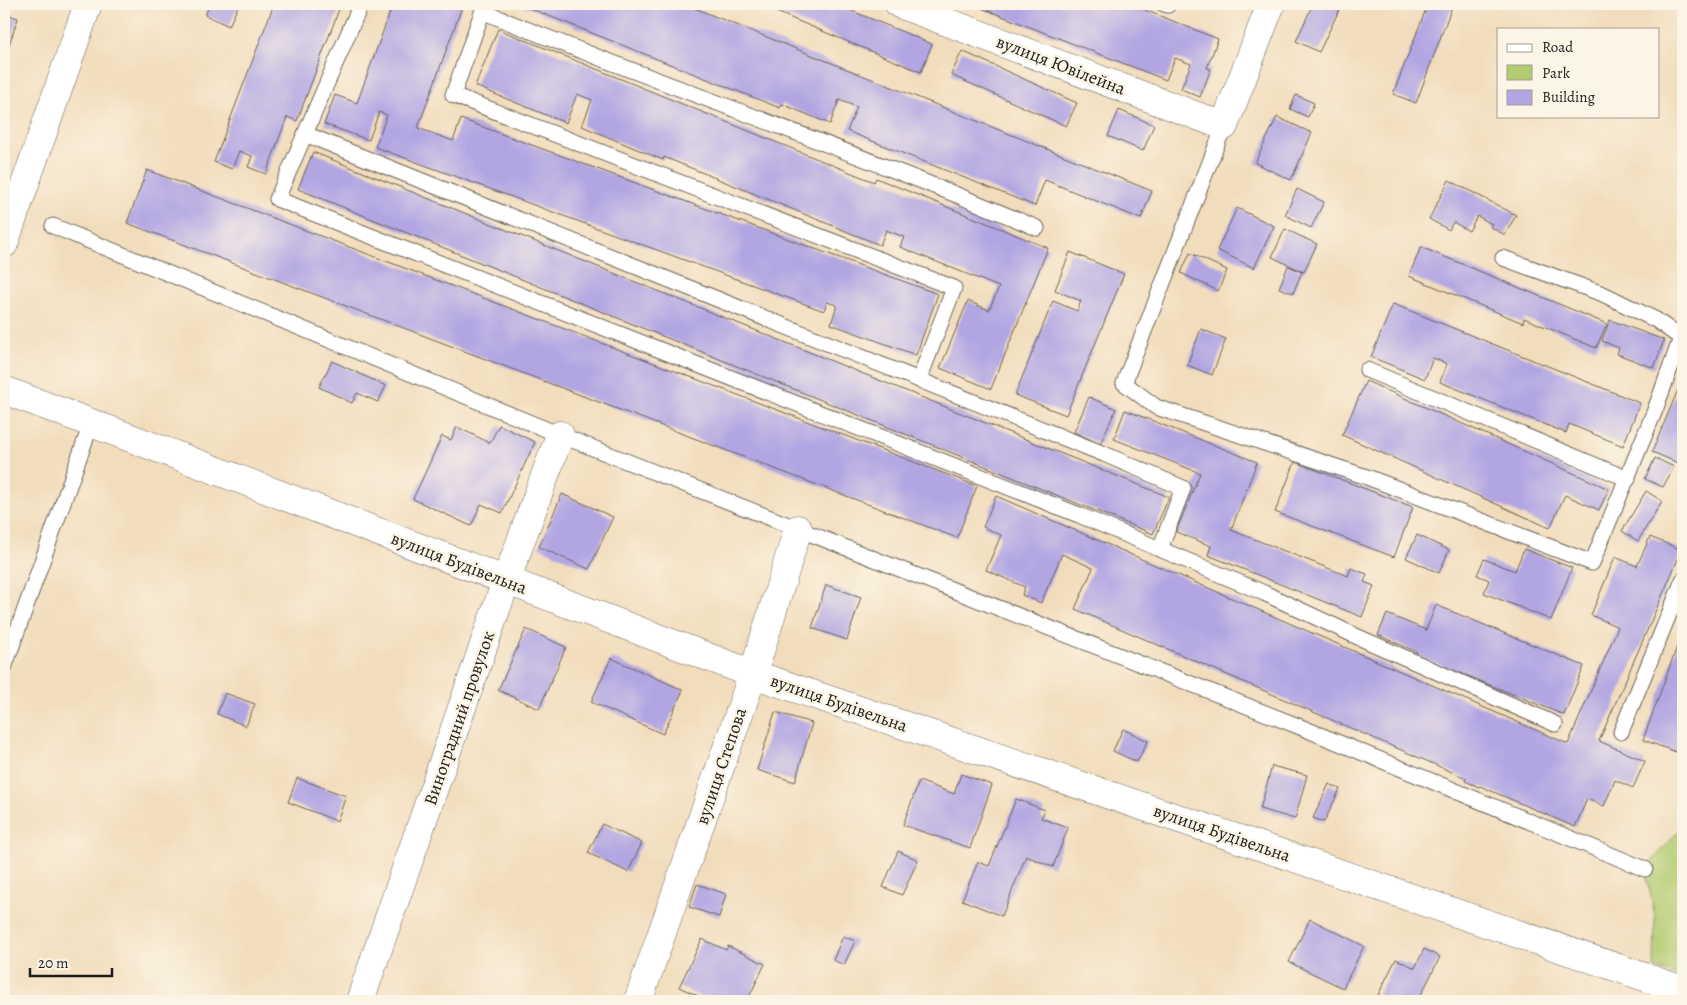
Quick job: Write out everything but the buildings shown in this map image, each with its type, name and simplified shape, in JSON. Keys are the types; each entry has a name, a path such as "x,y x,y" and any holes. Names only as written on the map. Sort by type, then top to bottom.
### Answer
{"street":[{"name":"вулиця Ювілейна","path":"899,4 1224,126"},
{"path":"1224,126 1271,4"},
{"path":"4,244 80,6"},
{"name":"вулиця Будівельна","path":"4,390 753,674 1683,990"},
{"name":"Виноградний провулок","path":"360,1001 506,581 560,435"},
{"name":"вулиця Степова","path":"638,1001 753,674 798,529"}],"lane":[{"path":"361,4 277,199 1079,515 1264,593 1358,638 1555,724"},
{"path":"919,380 954,288 453,95 484,8 573,49 944,189 1037,228"},
{"path":"1224,126 1124,383 1156,408 1367,477 1592,563 1656,410 1682,338 1656,320 1603,294 1503,258"},
{"path":"305,134 1104,454 1182,488 1160,549"},
{"path":"53,226 560,435 1298,726 1645,869"},
{"path":"1367,370 1628,479"},
{"path":"4,668 91,424"},
{"path":"1621,732 1683,580"}],"green space":[{"path":"1683,826 1683,978 1654,968 1655,916 1645,869"}]}
